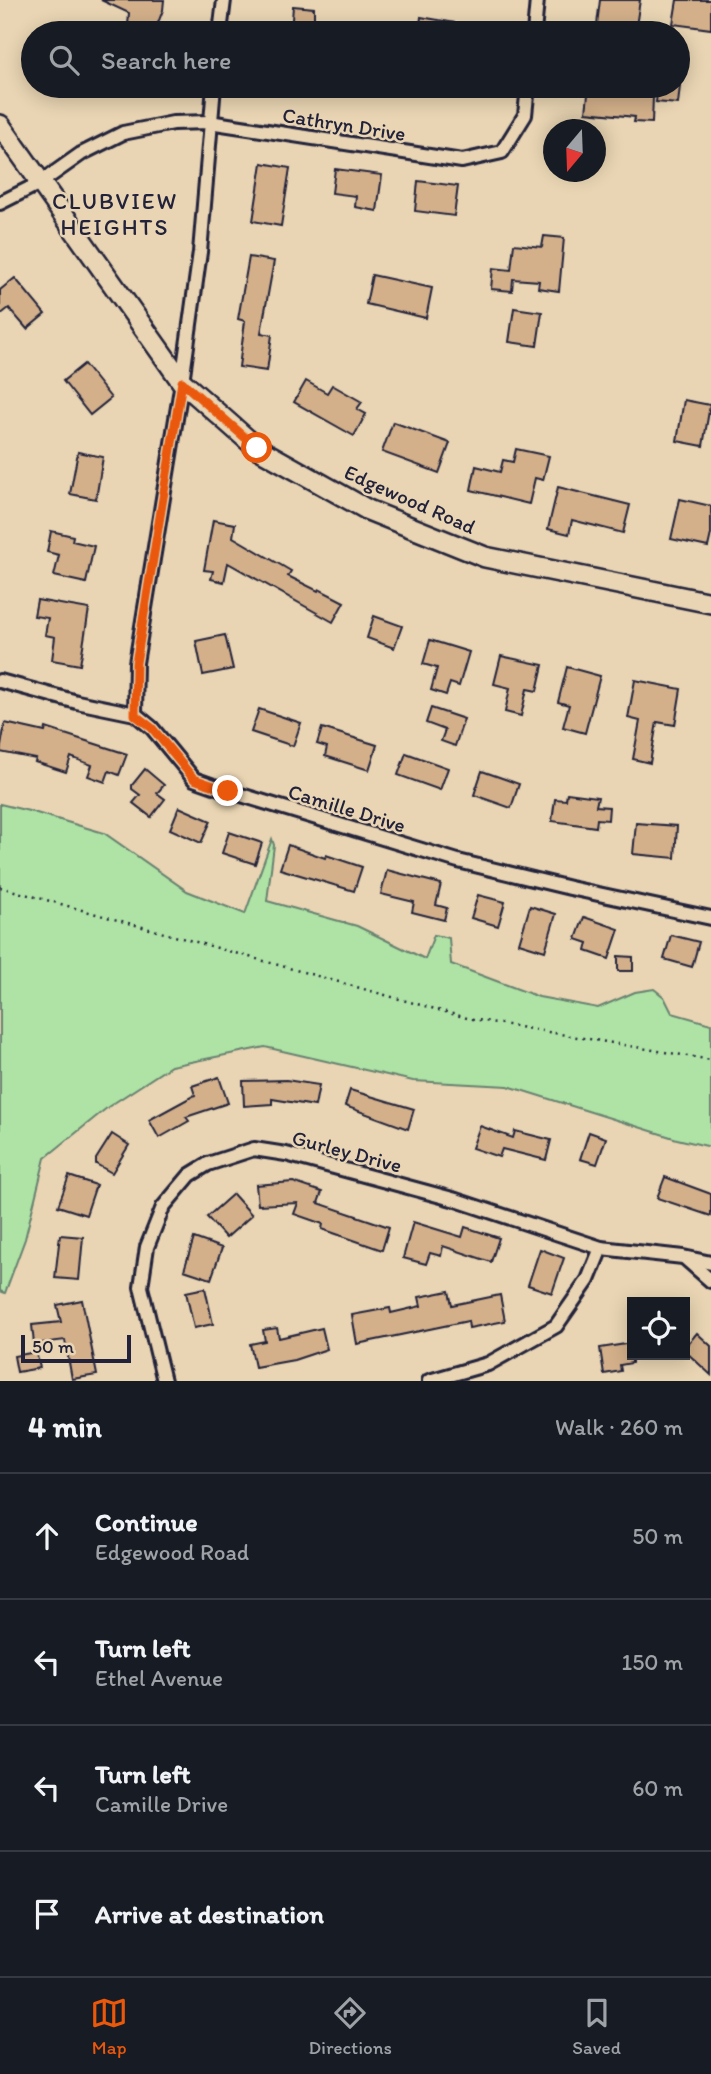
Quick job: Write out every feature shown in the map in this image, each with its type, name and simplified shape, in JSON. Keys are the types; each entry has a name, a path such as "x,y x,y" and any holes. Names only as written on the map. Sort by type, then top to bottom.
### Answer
{"street":[{"path":"221,21 224,0"},
{"path":"535,21 537,0"},
{"path":"135,715 136,663 182,382 200,252 212,98"},
{"name":"Cathryn Drive","path":"0,203 40,183 81,154 123,133 173,123 209,122 462,161 502,152 525,116 527,98"},
{"name":"Edgewood Road","path":"0,125 182,382 257,448 368,510 485,557 711,603"},
{"name":"Camille Drive","path":"0,681 135,715 152,728 194,779 228,791 458,861 711,918"},
{"name":"Gurley Drive","path":"164,1381 141,1287 148,1247 163,1207 190,1175 208,1164 254,1149 286,1154 456,1200 601,1248 683,1257 711,1263"},
{"path":"429,1381 488,1364 556,1326 588,1280 601,1248"},
{"path":"683,1257 711,1281"}],"path":[{"path":"0,887 467,1018 711,1060"}],"green space":[{"path":"0,804 104,833 187,891 245,914 272,839 274,845 267,901 357,926 425,959 434,935 449,938 451,964 539,997 598,1008 635,992 654,989 664,997 672,1013 711,1024 711,1147 677,1139 508,1086 413,1081 265,1047 171,1066 108,1107 45,1158 25,1239 5,1293 0,1291"}],"building":[{"path":"101,0 164,0 159,21 128,21 129,13"},
{"path":"600,0 640,0 637,21 597,21"},
{"path":"677,0 711,0 711,29 690,26 690,21 674,21"},
{"path":"293,6 314,8 314,19 338,21 292,21"},
{"path":"421,17 444,21 420,21"},
{"path":"588,98 653,98 652,123 634,122 635,117 586,112"},
{"path":"656,98 679,98 678,104 656,102"},
{"path":"262,163 290,168 281,226 253,221"},
{"path":"335,169 382,175 377,211 355,207 356,196 332,193"},
{"path":"418,181 458,186 454,216 415,211"},
{"path":"544,236 564,238 559,291 538,288 539,281 513,279 512,291 491,289 493,268 511,270 514,244 542,247"},
{"path":"249,257 274,261 261,333 272,335 267,371 239,367 245,321 238,319"},
{"path":"372,275 432,288 426,318 366,304"},
{"path":"15,278 45,314 27,329 9,308 0,315 0,290"},
{"path":"514,308 542,312 537,346 509,342"},
{"path":"84,364 111,398 90,415 63,381"},
{"path":"306,381 327,393 332,385 362,402 357,409 366,414 354,436 294,402"},
{"path":"684,400 710,405 703,446 677,441"},
{"path":"393,422 450,443 439,473 382,452"},
{"path":"516,449 549,456 543,480 535,478 529,504 471,490 476,466 500,472 503,460 513,462"},
{"path":"78,452 103,457 96,499 70,494"},
{"path":"558,487 630,505 623,533 572,520 569,534 548,529"},
{"path":"680,499 711,506 708,547 671,539"},
{"path":"213,520 235,524 233,537 291,571 288,576 344,602 333,622 228,563 224,582 211,579 213,571 204,570"},
{"path":"51,531 73,536 72,541 94,546 86,583 54,576 59,555 47,552"},
{"path":"37,600 89,609 80,665 52,660 55,637 45,635 48,618 34,616"},
{"path":"374,616 402,626 394,648 367,638"},
{"path":"225,635 233,669 203,675 196,641"},
{"path":"430,640 469,652 459,686 450,683 446,695 431,690 437,668 423,664"},
{"path":"501,656 543,665 537,691 527,689 521,716 505,712 510,688 494,684"},
{"path":"567,667 600,676 585,733 563,727 569,705 558,702"},
{"path":"635,680 681,689 675,725 657,722 650,763 633,759 640,721 628,718"},
{"path":"431,708 464,719 455,746 441,741 445,730 426,723"},
{"path":"259,709 301,723 293,746 251,732"},
{"path":"5,723 45,732 46,728 127,754 119,775 109,771 105,782 88,776 92,765 71,757 66,772 35,762 36,759 0,752"},
{"path":"322,728 377,745 369,770 325,756 327,747 317,744"},
{"path":"406,753 448,768 440,790 398,775"},
{"path":"145,769 164,785 157,793 165,799 151,817 133,803 140,795 132,789 132,785"},
{"path":"482,771 519,784 511,808 474,795"},
{"path":"567,793 598,797 596,806 609,807 608,820 597,819 596,827 552,821 555,799 566,800"},
{"path":"179,807 211,821 201,843 170,829"},
{"path":"636,823 677,826 675,858 633,854"},
{"path":"229,832 262,843 255,864 222,853"},
{"path":"288,845 362,867 354,891 280,869"},
{"path":"387,870 441,884 436,905 447,908 444,920 412,912 414,902 381,894"},
{"path":"478,895 505,902 498,926 471,918"},
{"path":"530,906 556,914 545,951 519,943"},
{"path":"584,917 619,929 609,959 586,951 588,943 576,939"},
{"path":"671,935 699,942 692,967 664,959"},
{"path":"618,956 633,957 633,971 618,971"},
{"path":"219,1077 228,1103 186,1117 189,1121 159,1138 149,1120 195,1095 192,1086"},
{"path":"286,1080 319,1085 315,1106 272,1099 272,1104 244,1106 243,1081"},
{"path":"350,1090 414,1109 408,1129 345,1106"},
{"path":"480,1126 513,1138 515,1131 551,1140 546,1160 502,1149 499,1157 472,1148"},
{"path":"589,1132 606,1138 597,1164 580,1159"},
{"path":"112,1134 129,1145 112,1173 96,1164 96,1159"},
{"path":"69,1176 96,1185 86,1215 58,1206"},
{"path":"665,1177 711,1194 711,1216 657,1198"},
{"path":"293,1182 322,1192 318,1203 389,1227 382,1250 322,1229 323,1224 294,1214 298,1203 258,1205 256,1185"},
{"path":"233,1194 252,1215 226,1238 207,1217"},
{"path":"413,1222 462,1237 465,1227 499,1238 491,1262 443,1246 441,1256 430,1253 426,1264 403,1258"},
{"path":"60,1235 83,1237 79,1280 55,1278"},
{"path":"194,1238 222,1248 211,1279 184,1270"},
{"path":"540,1249 564,1258 552,1293 528,1285"},
{"path":"205,1288 213,1324 194,1328 186,1292"},
{"path":"449,1291 452,1305 500,1295 505,1321 469,1328 468,1321 357,1344 352,1315 390,1308 391,1313 421,1306 419,1297"},
{"path":"82,1300 97,1375 72,1379 65,1340 34,1344 32,1325 61,1322 57,1305"},
{"path":"277,1328 279,1338 322,1328 327,1349 294,1360 255,1367 250,1344 265,1341 263,1330"},
{"path":"697,1333 711,1346 711,1375 690,1356 690,1341"},
{"path":"627,1344 627,1360 632,1360 632,1363 620,1365 621,1371 604,1374 600,1348"},
{"path":"36,1352 40,1368 17,1372 14,1356"}],"district":[{"name":"CLUBVIEW HEIGHTS","path":"115,214"}],"route":[{"path":"228,791 194,779 152,728 135,715 136,663 182,382 257,448"}]}
